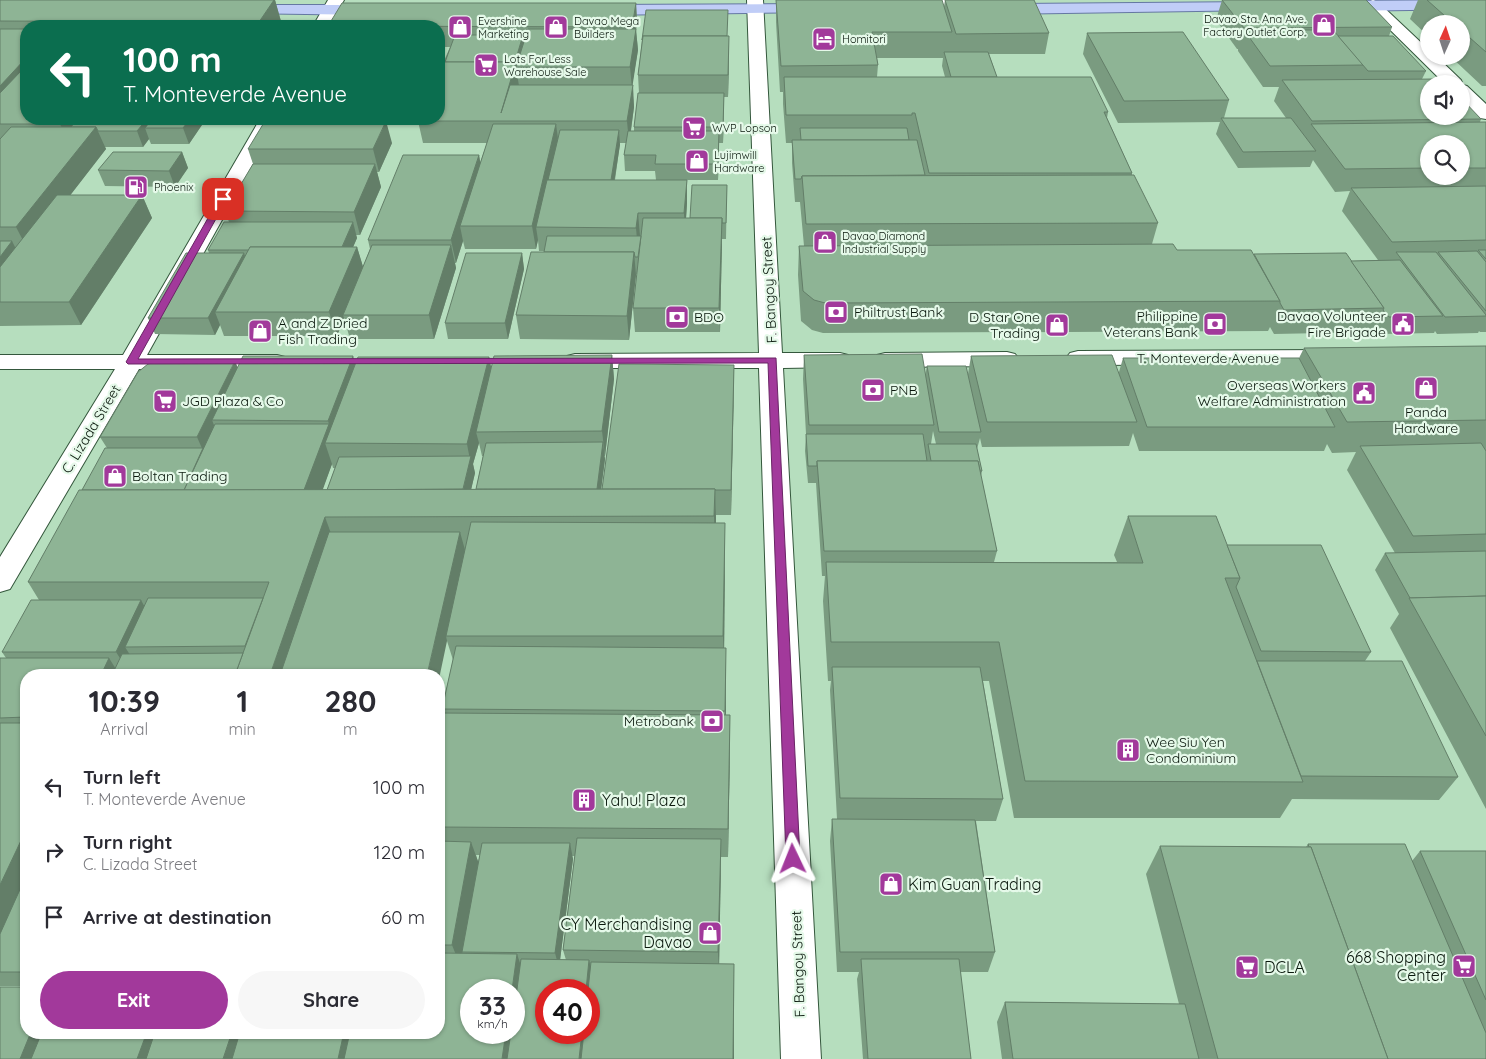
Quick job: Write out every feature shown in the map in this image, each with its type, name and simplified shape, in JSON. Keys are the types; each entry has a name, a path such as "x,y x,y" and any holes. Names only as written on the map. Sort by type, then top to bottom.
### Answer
{"main road":[{"path":"926,9 944,4 965,9"},
{"path":"984,9 1080,4 1195,4 1276,7"},
{"path":"1324,6 1486,4"},
{"path":"223,10 333,5 390,10"},
{"path":"580,10 756,5 828,9"}],"street":[{"path":"324,20 333,5"},
{"name":"F. Bangoy Street","path":"756,5 802,1059"},
{"path":"1373,5 1445,75"},
{"path":"1470,99 1486,114"},
{"name":"C. Lizada Street","path":"0,581 131,362 266,125"},
{"name":"T. Monteverde Avenue","path":"1060,358 1357,357"},
{"path":"556,361 1030,359"},
{"path":"0,362 299,362"}],"building":[{"path":"0,0 274,0 260,20 0,21"},
{"path":"776,0 942,0 952,32 872,32 878,65 781,66"},
{"path":"945,0 1034,0 1049,33 956,34"},
{"path":"1222,0 1366,0 1392,27 1244,28"},
{"path":"1427,0 1486,0 1486,52 1470,38 1470,15 1444,15"},
{"path":"342,3 636,3 632,27 445,26 445,20 332,20"},
{"path":"646,10 728,10 727,36 643,36 642,40"},
{"path":"0,29 20,29 20,64 0,86"},
{"path":"528,29 636,29 630,67 516,67"},
{"path":"1244,30 1333,30 1364,65 1270,66"},
{"path":"1183,32 1229,100 1124,101 1087,33"},
{"path":"455,35 523,35 515,62 445,62"},
{"path":"643,36 729,36 728,75 638,75"},
{"path":"1338,36 1393,36 1426,71 1368,71"},
{"path":"944,52 988,52 997,77 951,77"},
{"path":"445,62 516,62 501,113 510,85 633,85 627,121 445,121"},
{"path":"20,72 20,124 0,124 0,93"},
{"path":"784,77 1091,77 1108,112 1104,112 1132,173 929,173 915,113 912,113 912,115 786,115"},
{"path":"1420,79 1420,120 1312,121 1282,80"},
{"path":"638,93 724,93 723,127 634,127"},
{"path":"1470,107 1481,119 1470,119"},
{"path":"1221,118 1291,118 1316,151 1243,152"},
{"path":"1470,122 1486,122 1486,168 1470,168 1470,135 1420,135 1420,168 1345,169 1311,124 1420,123 1420,125 1470,125"},
{"path":"493,124 556,124 532,226 460,226"},
{"path":"72,125 142,125 137,131 98,131 96,127 71,127"},
{"path":"147,125 185,125 183,128 145,128"},
{"path":"263,125 384,125 373,149 248,149"},
{"path":"11,127 96,127 16,227 0,227 0,139"},
{"path":"800,128 907,128 909,140 801,140"},
{"path":"560,130 619,130 611,180 548,180"},
{"path":"628,131 719,131 718,164 655,164 656,155 624,155"},
{"path":"792,140 917,140 925,175 802,176 801,179 795,179"},
{"path":"113,152 182,152 169,171 98,170"},
{"path":"403,155 479,155 451,240 368,240"},
{"path":"253,164 375,164 354,212 225,211"},
{"path":"1134,175 1158,223 806,224 802,176"},
{"path":"547,180 687,180 684,213 638,213 636,228 536,227"},
{"path":"692,185 727,185 726,223 722,223 722,218 690,218"},
{"path":"1486,186 1486,240 1392,242 1351,188"},
{"path":"57,195 142,195 69,302 0,302 0,267"},
{"path":"643,218 722,218 719,308 633,308"},
{"path":"224,222 353,222 342,247 250,247 249,250 208,250"},
{"path":"547,236 641,236 638,257 635,257 634,252 544,252"},
{"path":"0,241 12,241 0,257"},
{"path":"1173,244 1177,250 1251,250 1280,301 825,303 814,300 803,291 799,246"},
{"path":"372,245 451,245 429,315 343,315"},
{"path":"250,247 357,247 329,312 215,312"},
{"path":"1478,250 1486,250 1486,259"},
{"path":"1477,251 1486,262 1486,311 1438,252"},
{"path":"531,252 634,252 627,316 516,315"},
{"path":"1396,252 1436,252 1486,316 1445,317"},
{"path":"186,253 244,253 208,318 148,318"},
{"path":"466,253 522,253 505,323 445,323"},
{"path":"1346,253 1384,308 1284,310 1254,254"},
{"path":"1400,260 1443,316 1389,317 1351,261"},
{"path":"1486,346 1486,420 1347,422 1304,348"},
{"path":"922,354 934,425 809,425 804,355"},
{"path":"612,355 602,431 476,432 494,356"},
{"path":"1112,355 1137,422 987,422 971,356"},
{"path":"243,356 353,356 328,421 212,420"},
{"path":"358,357 489,357 467,444 325,443"},
{"path":"1123,358 1299,358 1335,427 1147,427"},
{"path":"165,360 235,361 197,437 100,437 138,372 148,364"},
{"path":"619,364 734,365 731,490 602,489"},
{"path":"927,366 966,366 981,432 939,432"},
{"path":"215,424 329,424 304,490 184,490"},
{"path":"806,434 923,434 927,461 817,461 817,466 808,466"},
{"path":"603,442 597,489 476,489 486,443"},
{"path":"1481,443 1486,451 1486,534 1413,536 1360,446"},
{"path":"928,444 976,444 982,471 980,471 978,461 931,461"},
{"path":"105,448 203,448 184,490 82,490"},
{"path":"471,456 463,489 327,490 339,457"},
{"path":"817,461 978,461 997,551 824,551"},
{"path":"715,489 714,516 325,517 272,669 237,669 269,582 28,582 79,490"},
{"name":"Wee Siu Yen Condominium","path":"1128,516 1216,516 1240,578 1225,578 1303,782 1025,781 999,642 831,642 826,562 1143,563"},
{"path":"471,522 725,523 723,636 446,636"},
{"path":"329,532 460,532 428,669 282,669"},
{"path":"1227,545 1321,545 1371,652 1261,651 1236,587 1240,578"},
{"path":"1486,551 1486,596 1410,598 1385,553"},
{"path":"1486,596 1486,736 1409,598"},
{"path":"148,598 263,598 245,646 125,647"},
{"path":"31,600 141,600 116,652 2,652"},
{"path":"456,646 726,648 725,711 445,709 445,696"},
{"path":"243,653 237,669 115,669 122,654"},
{"path":"0,658 109,658 104,669 20,669 20,717 0,718"},
{"path":"1257,661 1402,661 1458,777 1301,776"},
{"path":"832,667 980,667 1003,799 840,798"},
{"name":"Yahu! Plaza","path":"445,713 730,715 728,829 445,827"},
{"path":"0,723 20,723 20,843 0,885"},
{"path":"832,819 975,820 995,952 840,952"},
{"path":"577,838 721,839 718,952 563,950"},
{"path":"445,841 471,842 452,945 445,945"},
{"path":"482,843 570,843 555,953 462,952"},
{"path":"1308,844 1405,844 1486,1033 1486,1059 1388,1059 1311,847"},
{"name":"DCLA","path":"1160,846 1311,847 1388,1059 1218,1059"},
{"path":"1420,851 1486,851 1486,1000"},
{"path":"20,889 20,972 0,972 0,934"},
{"path":"445,953 517,954 514,979 460,979 460,1044 504,1044 502,1059 344,1059 348,1039 445,1039"},
{"path":"521,959 589,960 587,979 535,979 535,1044 581,1044 579,1059 507,1059 509,1044 525,1044 525,979 518,979"},
{"path":"861,959 959,959 971,1059 868,1059"},
{"path":"591,962 734,964 733,1059 581,1059 583,1044 600,1044 600,979 589,979"},
{"path":"0,987 20,987 20,1039 28,1039 20,1059 0,1059"},
{"path":"1005,1002 1185,1004 1199,1059 1013,1059"},
{"path":"39,1039 144,1039 137,1059 31,1059"},
{"path":"153,1039 230,1039 223,1059 146,1059"},
{"path":"238,1039 342,1039 338,1059 232,1059"}],"place":[{"name":"Davao Sta. Ana Ave. Factory Outlet Corp.","path":"1324,25"},
{"name":"Evershine Marketing","path":"460,27"},
{"name":"Davao Mega Builders","path":"556,27"},
{"name":"Homitori","path":"824,39"},
{"name":"Lots For Less Warehouse Sale","path":"486,65"},
{"name":"WVP Lopson","path":"694,128"},
{"name":"Lujimwill Hardware","path":"697,161"},
{"name":"Phoenix","path":"136,187"},
{"name":"Davao Diamond Industrial Supply","path":"825,242"},
{"name":"Philtrust Bank","path":"836,312"},
{"name":"BDO","path":"677,317"},
{"name":"Philippine Veterans Bank","path":"1215,324"},
{"name":"Davao Volunteer Fire Brigade","path":"1403,324"},
{"name":"D Star One Trading","path":"1057,325"},
{"name":"A and Z Dried Fish Trading","path":"260,331"},
{"name":"Panda Hardware","path":"1426,388"},
{"name":"PNB","path":"873,390"},
{"name":"Overseas Workers Welfare Administration","path":"1364,393"},
{"name":"JGD Plaza & Co","path":"165,401"},
{"name":"Boltan Trading","path":"115,476"},
{"name":"Metrobank","path":"712,721"},
{"name":"Wee Siu Yen Condominium","path":"1128,750"},
{"name":"Yahu! Plaza","path":"584,800"},
{"name":"Kim Guan Trading","path":"891,884"},
{"name":"CY Merchandising Davao","path":"710,933"},
{"name":"668 Shopping Center","path":"1464,966"},
{"name":"DCLA","path":"1247,967"}],"route":[{"path":"223,199 131,362 772,360 793,859"}]}
